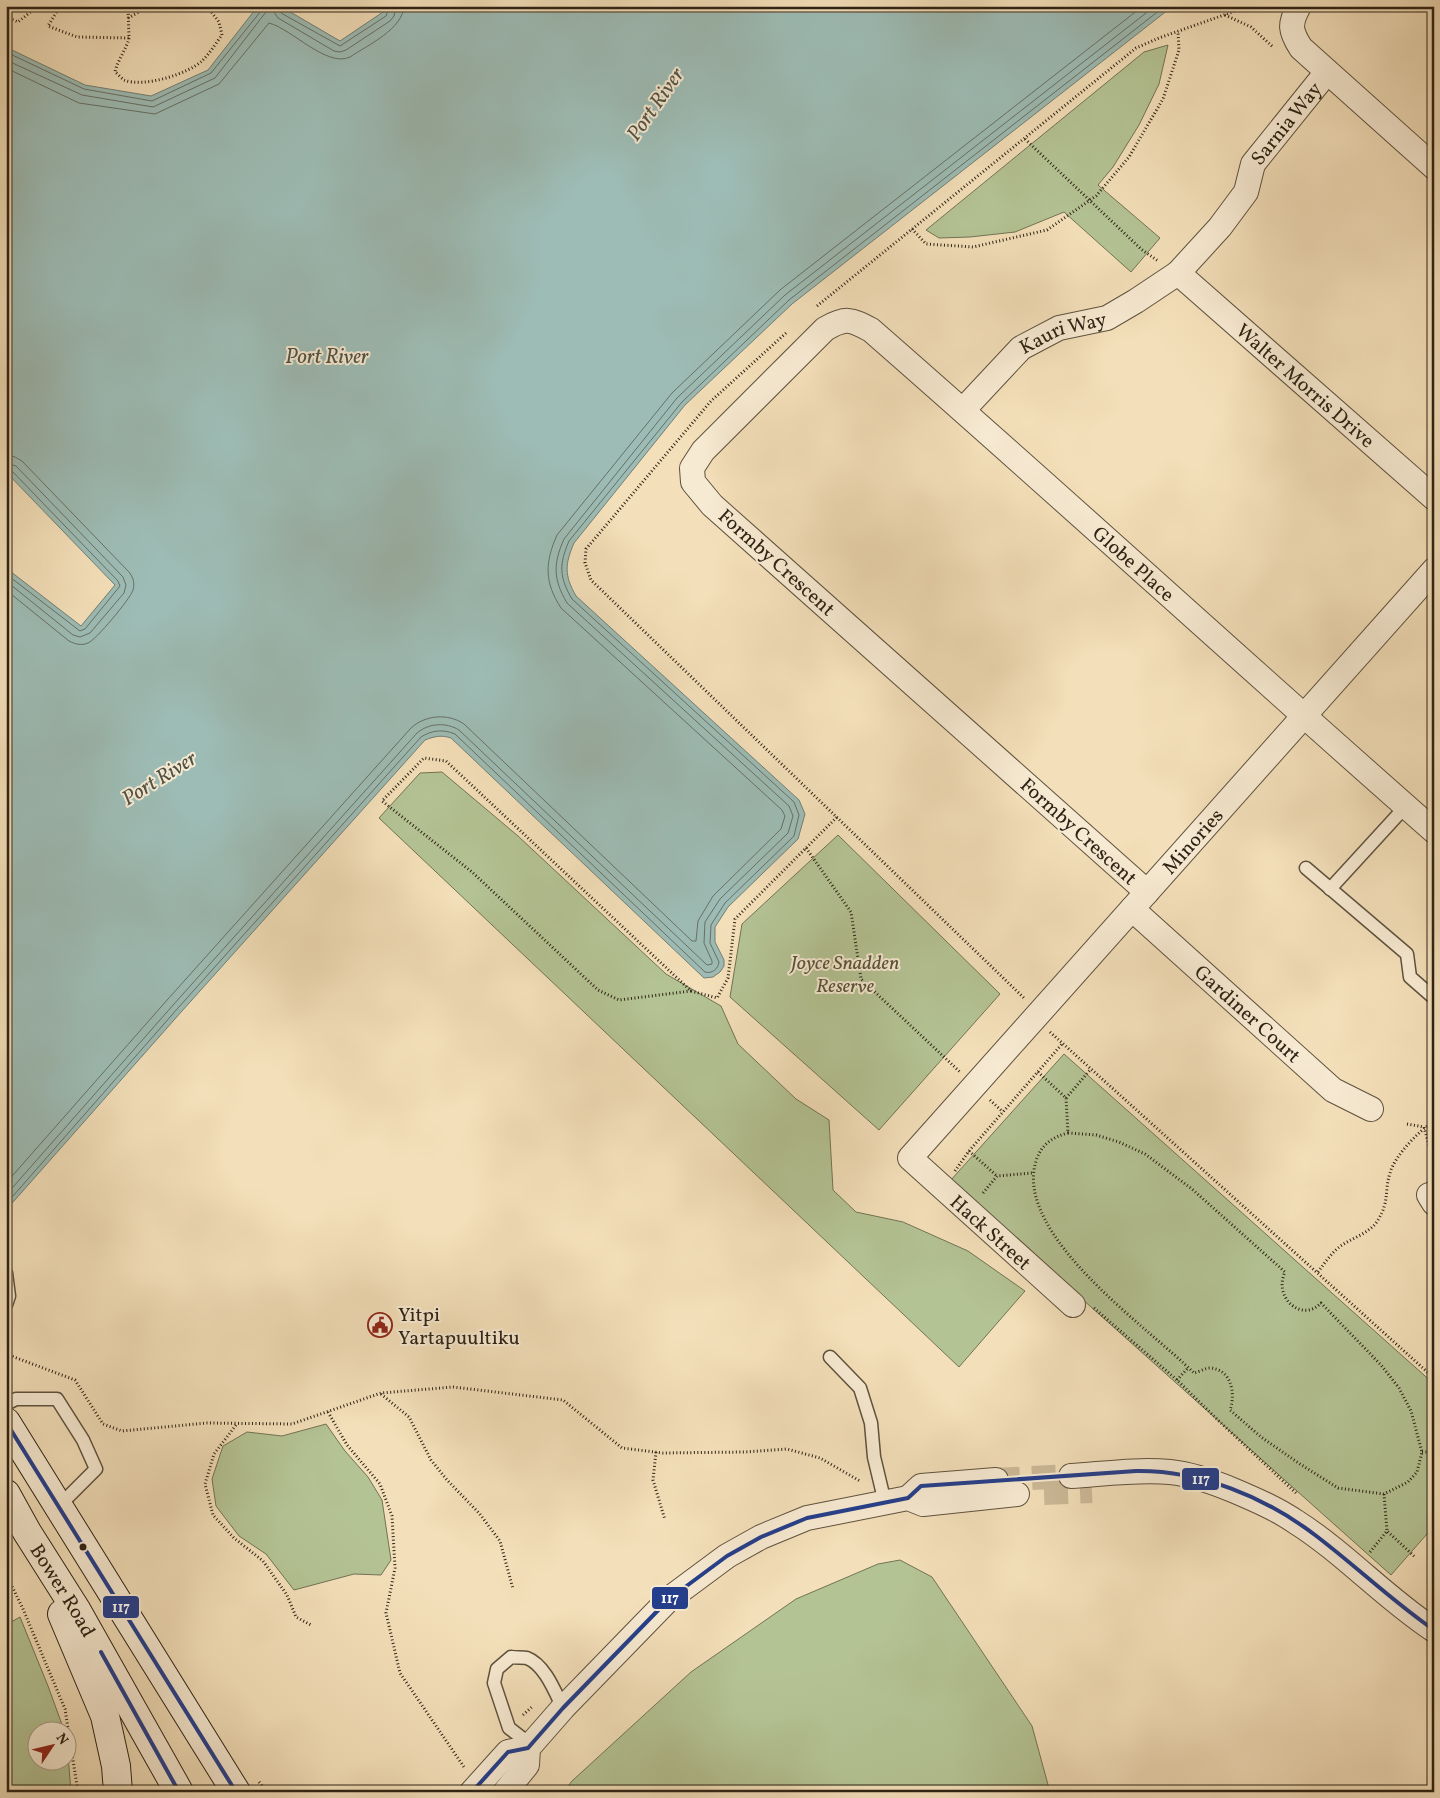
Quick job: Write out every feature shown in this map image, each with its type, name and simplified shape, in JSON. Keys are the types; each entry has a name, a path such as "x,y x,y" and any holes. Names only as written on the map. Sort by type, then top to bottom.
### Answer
{"main road":[{"name":"Bower Road","path":"6,1422 236,1792"},
{"name":"Bower Road","path":"6,1494 78,1611 179,1792"},
{"path":"28,1532 105,1716 116,1766 118,1792"}],"street":[{"path":"1299,6 1293,17 1292,33 1301,48 1434,167"},
{"name":"Sarnia Way","path":"1178,273 1220,227 1241,199 1246,192 1252,164 1328,72"},
{"name":"Kauri Way","path":"963,410 1021,348 1059,328 1107,318 1178,273"},
{"name":"Walter Morris Drive","path":"1178,273 1434,498"},
{"name":"Formby Crescent","path":"963,410 871,330 854,321 839,321 825,329 702,451 692,468 693,482 712,505 1140,900"},
{"name":"Globe Place","path":"963,410 1303,716 1434,831"},
{"name":"Minories","path":"910,1158 1434,570"},
{"name":"Gardiner Court","path":"1140,900 1333,1090 1371,1109"},
{"name":"Hack Street","path":"910,1158 1073,1305"},
{"path":"1071,1476 1132,1472 1171,1472 1216,1483 1260,1502 1296,1521 1418,1620 1434,1630"},
{"path":"505,1792 527,1765 530,1746 563,1708 669,1598 727,1556 760,1537 807,1518 908,1498 920,1486 996,1480"},
{"path":"1092,1491 1132,1486 1173,1488 1260,1502"},
{"path":"908,1498 923,1504 1017,1494"},
{"path":"470,1782 508,1752 530,1746"}],"lane":[{"path":"1330,889 1406,806"},
{"path":"1306,868 1407,954 1410,978 1434,998"},
{"path":"6,1274 9,1296 6,1304"},
{"path":"830,1357 860,1388 871,1423 874,1457 885,1503"},
{"path":"6,1404 16,1399 57,1399 82,1440 96,1469 58,1507"},
{"path":"530,1746 508,1728 494,1683 497,1670 511,1657 527,1658 540,1667 563,1708"}],"path":[{"path":"6,17 18,22 38,6"},
{"path":"60,6 48,26 77,37 129,38"},
{"path":"128,6 129,38 127,47 118,60 116,72 122,79 134,82 152,82 189,70 203,60 222,35 219,22 210,10 201,6"},
{"path":"128,18 139,12 144,6"},
{"path":"210,10 216,6"},
{"path":"811,310 1136,48 1238,10 1242,6"},
{"path":"1224,15 1251,26 1280,53"},
{"path":"912,229 926,244 973,247 1048,230 1091,200 1129,157 1162,99 1179,50 1178,31"},
{"path":"1025,139 1146,254 1178,273"},
{"path":"790,330 711,401 586,549 585,563 592,580 838,816 1037,1015 1062,1044 1434,1378"},
{"path":"692,991 446,760 424,758 382,801 472,872 598,990 620,1000 692,991 717,998 728,978 735,919 838,816"},
{"path":"806,848 851,912 861,979 1003,1112"},
{"path":"942,1187 969,1151 1062,1044"},
{"path":"1066,1098 1091,1069"},
{"path":"1038,1072 1066,1098 1068,1133"},
{"path":"1318,1272 1338,1248 1363,1234 1377,1222 1386,1204 1390,1171 1406,1146 1424,1127 1434,1121"},
{"path":"1407,1124 1424,1127"},
{"path":"1424,1127 1434,1164"},
{"path":"1068,1133 1096,1135 1119,1142 1145,1154 1192,1189 1285,1272 1281,1286 1285,1298 1291,1305 1308,1310 1318,1307 1322,1303 1381,1365 1399,1388 1411,1410 1422,1452 1417,1472 1408,1482 1384,1494 1338,1488 1262,1436 1230,1410 1233,1397 1228,1378 1219,1371 1208,1368 1194,1373 1095,1285 1071,1257 1051,1229 1037,1200 1032,1173 1038,1153 1048,1141 1068,1133"},
{"path":"969,1151 997,1176 1032,1173"},
{"path":"6,1354 75,1380 103,1424 122,1430 207,1423 292,1424 381,1393 453,1386 563,1400 622,1448 656,1452 745,1452 787,1449 820,1458 860,1481"},
{"path":"1188,1368 1177,1380 1302,1498"},
{"path":"381,1393 409,1417 431,1460 447,1480 479,1513 500,1541 512,1589"},
{"path":"328,1412 347,1445 380,1484 392,1516 395,1568 386,1613 400,1674 470,1782"},
{"path":"236,1424 214,1454 205,1484 213,1515 234,1538 263,1561 287,1595 296,1617 311,1625"},
{"path":"656,1452 652,1480 665,1520"},
{"path":"1422,1452 1434,1452"},
{"path":"1384,1494 1388,1531 1415,1557"},
{"path":"1366,1556 1388,1531"},
{"path":"6,1574 23,1609 64,1709 78,1792"}],"green space":[{"path":"1168,45 1159,84 1139,125 1113,167 1098,185 1160,238 1131,272 1064,212 1015,232 939,238 926,230 1144,52"},
{"path":"442,772 518,836 666,974 721,1006 738,1044 796,1099 829,1120 833,1190 856,1212 903,1222 968,1251 1025,1291 959,1367 379,818 420,773"},
{"name":"Joyce Snadden Reserve","path":"838,835 1000,994 879,1130 730,997 742,924"},
{"path":"1064,1054 1434,1384 1434,1526 1391,1575 950,1181"},
{"path":"326,1424 345,1451 368,1477 382,1500 391,1560 381,1575 354,1574 294,1590 266,1554 239,1536 216,1506 212,1479 223,1446 247,1432 282,1436"},
{"path":"900,1560 932,1577 1032,1726 1050,1792 564,1792 572,1781 691,1672 796,1599 878,1564"},
{"path":"20,1617 60,1720 28,1720 28,1770 69,1770 71,1792 6,1792 6,1625"}],"water":[{"name":"Port River","path":"258,6 280,6 340,41 383,12 385,6 1173,6 792,304 685,405 574,543 567,570 569,582 576,596 799,800 805,814 798,839 728,907 715,927 715,942 724,960 724,966 720,972 713,977 704,978 451,738 441,736 425,740 6,1210 6,568 81,626 115,585 6,472 6,46 85,85 151,96 208,70"}],"tunnel":[{"path":"996,1480 1071,1476"},
{"path":"1044,1493 1092,1491"}],"transit line":[{"name":"117","path":"6,1422 236,1792"},
{"name":"117","path":"472,1792 508,1752 528,1748 563,1708 669,1599 727,1556 761,1537 807,1518 908,1498 921,1486 1136,1471 1184,1475 1208,1481 1231,1488 1296,1521 1434,1630"},
{"name":"117","path":"101,1652 179,1792"}],"place":[{"name":"Yitpi Yartapuultiku","path":"380,1325"}]}
